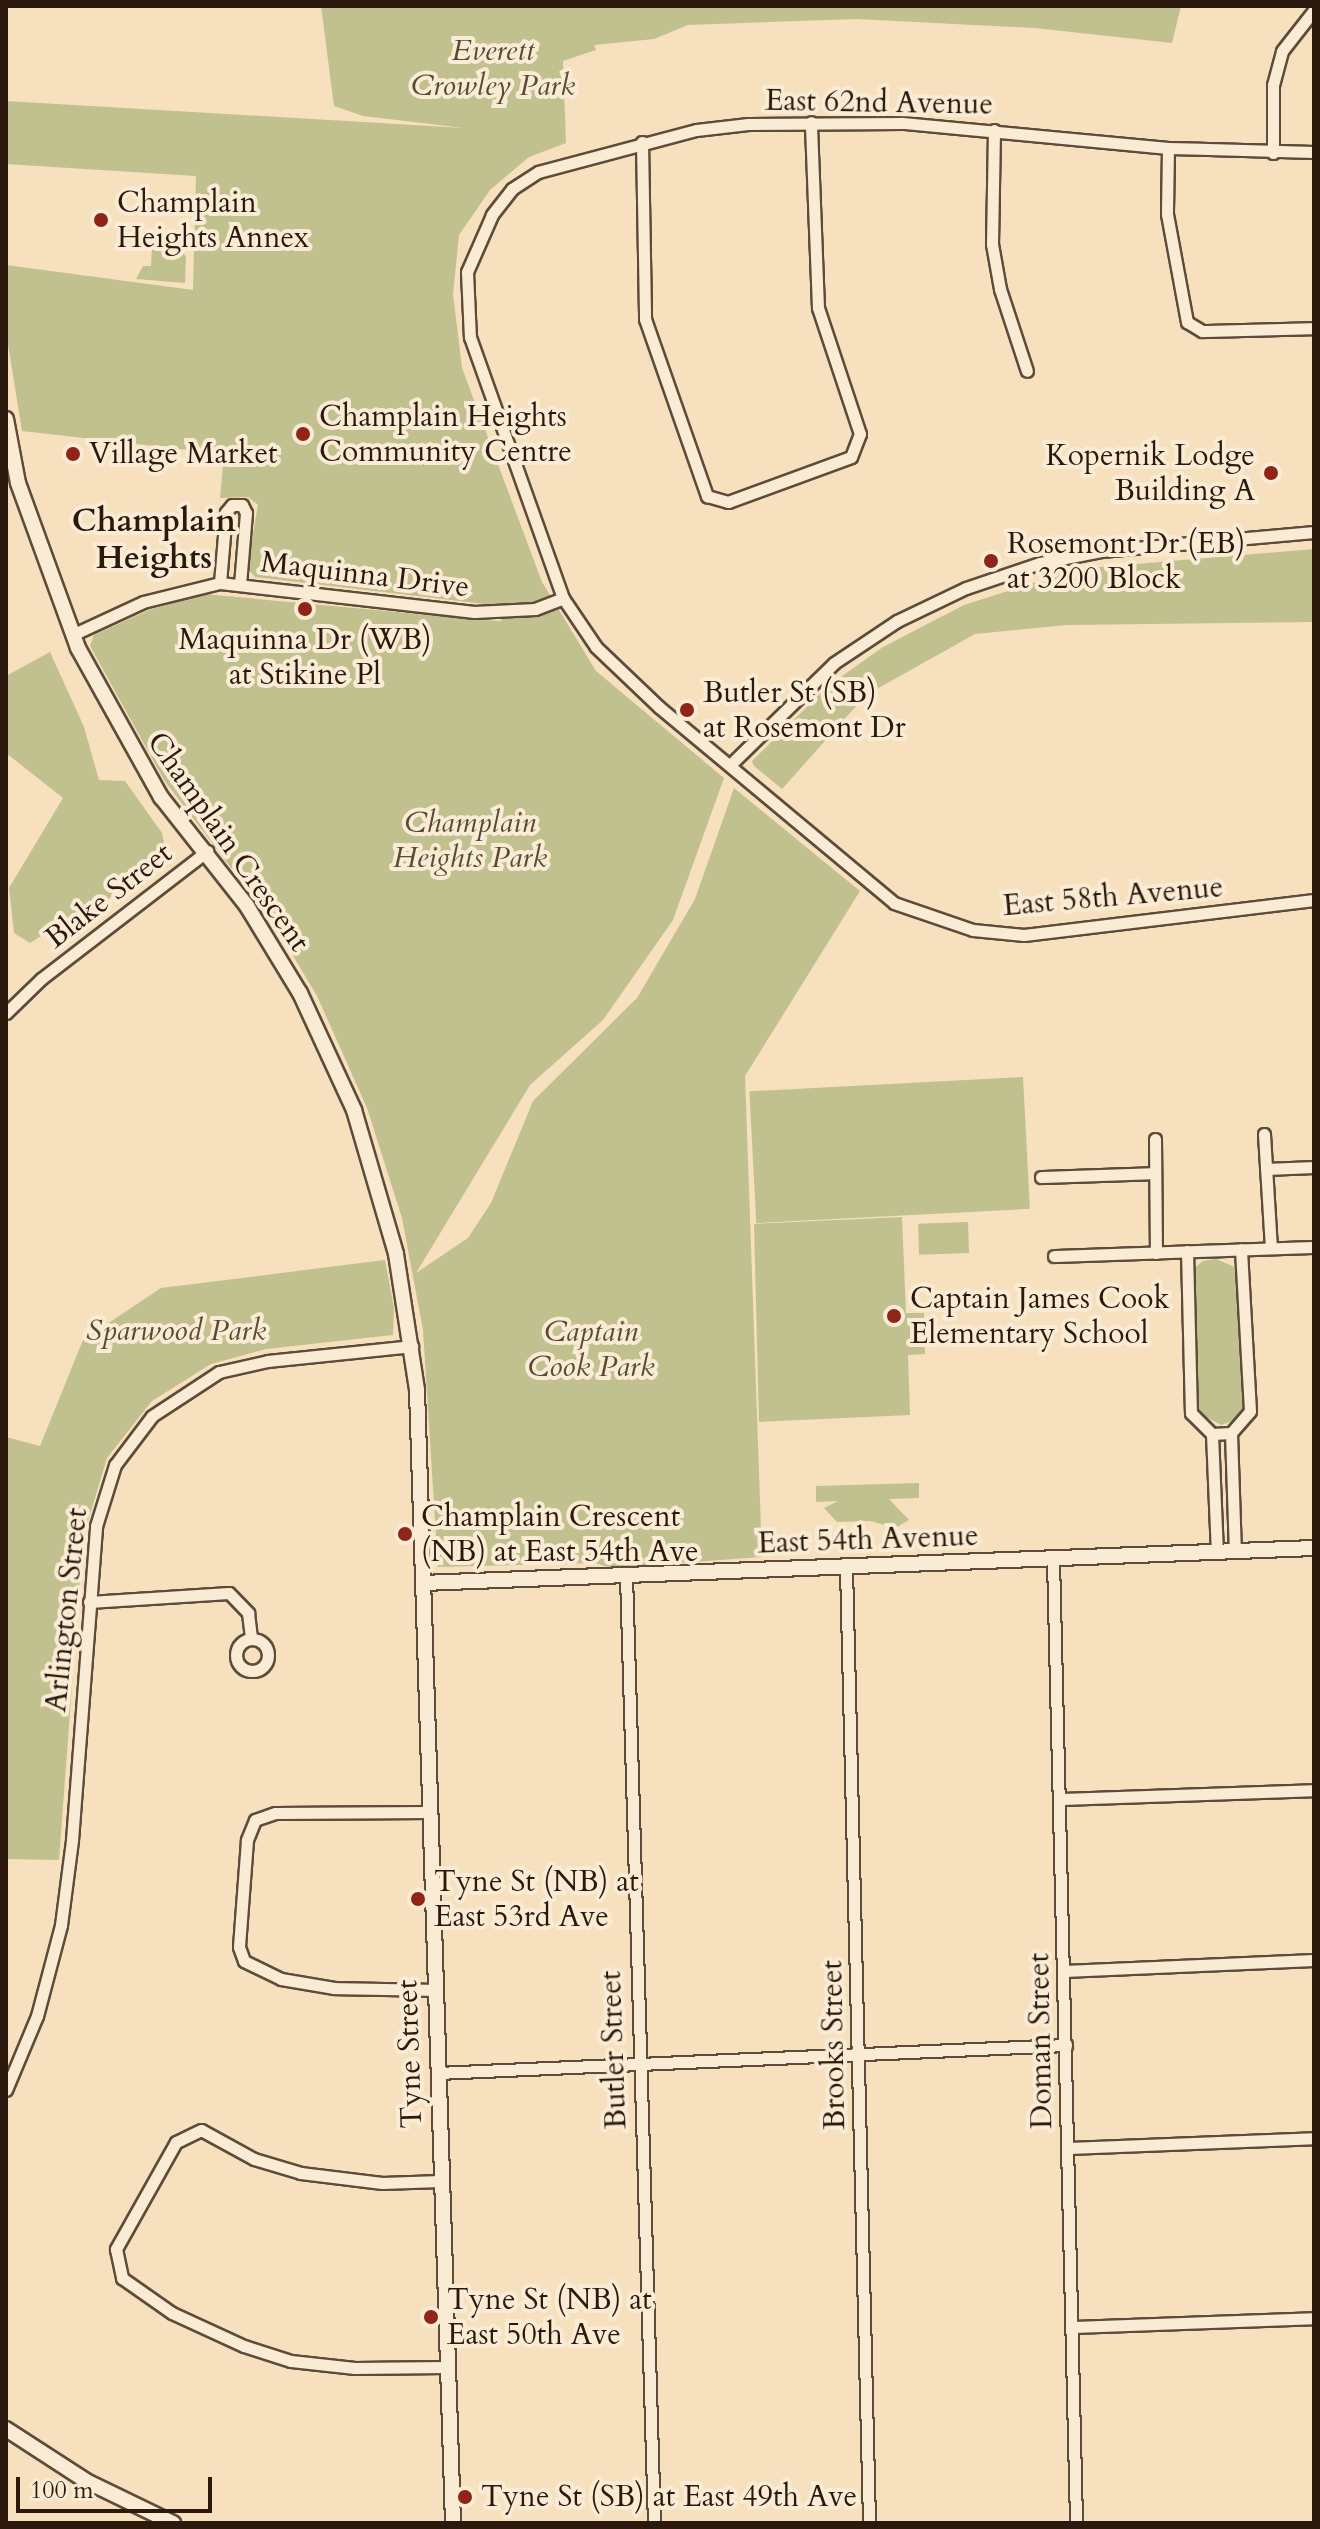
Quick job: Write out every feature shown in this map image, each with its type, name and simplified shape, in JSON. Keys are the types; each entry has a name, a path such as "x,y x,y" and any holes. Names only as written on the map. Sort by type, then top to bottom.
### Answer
{"street":[{"path":"1273,153 1273,85 1282,51 1314,10"},
{"path":"642,142 645,319 707,496 728,502 851,457 860,434 818,308 811,122"},
{"name":"East 62nd Avenue","path":"563,598 470,337 467,272 478,238 512,189 538,172 642,142 748,124 811,122 994,130 1168,148 1314,152"},
{"path":"994,130 992,244 1000,289 1027,371"},
{"path":"1168,148 1167,214 1187,322 1202,331 1314,328"},
{"name":"Champlain Crescent","path":"6,419 18,483 72,635 131,749 161,797 207,851 300,993 354,1110 396,1254 412,1346 423,1583"},
{"path":"220,583 226,512 232,505 242,505 246,513 240,585"},
{"path":"563,598 622,675 731,764 834,663 897,621 966,588 1040,563 1101,551 1314,532"},
{"name":"Maquinna Drive","path":"72,635 155,598 220,583 474,612 520,611 563,598"},
{"name":"East 58th Avenue","path":"731,764 894,903 973,930 1024,935 1314,900"},
{"name":"Blake Street","path":"6,1013 41,979 207,851"},
{"path":"1264,1134 1271,1248"},
{"path":"1155,1139 1156,1253"},
{"path":"1266,1169 1314,1167"},
{"path":"1041,1177 1153,1173"},
{"path":"1054,1256 1314,1247"},
{"path":"1235,1551 1231,1433 1250,1411 1241,1249"},
{"path":"1187,1251 1191,1413 1212,1434 1217,1552"},
{"name":"Arlington Street","path":"6,2090 42,2002 61,1925 72,1840 96,1526 107,1483 137,1432 169,1402 234,1367 412,1346"},
{"path":"1212,1434 1231,1433"},
{"name":"East 54th Avenue","path":"423,1583 1314,1548"},
{"name":"Doman Street","path":"1053,1559 1076,2523"},
{"name":"Brooks Street","path":"846,1567 869,2523"},
{"name":"Butler Street","path":"626,1575 638,2063 654,2523"},
{"name":"Tyne Street","path":"423,1583 453,2523"},
{"path":"89,1602 229,1593 248,1613 251,1639"},
{"path":"1060,1799 1314,1790"},
{"path":"429,1812 275,1813 255,1820 247,1840 239,1947 244,1961 281,1979 334,1988 434,1990"},
{"path":"1064,1971 1314,1960"},
{"path":"437,2073 1066,2045"},
{"path":"440,2181 382,2183 301,2173 254,2159 201,2130 186,2133 116,2249 122,2278 172,2313 291,2361 355,2368 446,2367"},
{"path":"1068,2148 1314,2138"},
{"path":"1072,2327 1314,2318"},
{"path":"6,2429 86,2481 173,2523"}],"green space":[{"name":"Champlain Heights Park","path":"321,6 1181,6 1172,43 1035,28 856,19 688,25 654,39 594,45 596,50 563,61 566,143 529,157 490,190 459,235 453,294 462,368 542,582 596,671 724,778 673,920 603,1020 530,1085 416,1273 468,1238 491,1203 533,1101 637,998 695,899 734,788 860,891 745,1076 762,1557 611,1568 595,1563 438,1567 423,1330 402,1218 367,1108 317,996 274,924 164,780 90,646 94,635 149,610 204,594 501,621 502,606 255,577 247,568 258,505 248,497 220,498 224,454 22,431 6,332 6,265 193,290 196,176 6,164 6,101 464,128 363,116 334,106"},
{"path":"152,246 181,250 186,257 185,283 136,279 143,266 151,266"},
{"path":"1314,549 1314,622 1067,625 975,634 866,695 782,789 752,761 828,686 883,647 964,605 1077,569"},
{"path":"50,652 84,727 99,780 125,781 162,833 166,854 59,938 41,936 30,943 14,933 9,888 63,798 6,753 6,676"},
{"path":"1023,1077 1030,1209 756,1223 749,1091"},
{"path":"902,1217 906,1313 924,1313 925,1354 908,1355 910,1415 759,1422 754,1224"},
{"path":"968,1222 969,1253 919,1255 918,1224"},
{"path":"1216,1259 1237,1268 1244,1406 1235,1420 1221,1425 1199,1413 1195,1390 1192,1270 1203,1261"},
{"name":"Sparwood Park","path":"385,1260 394,1308 393,1335 266,1349 211,1364 152,1401 107,1458 83,1538 59,1860 6,1859 6,1437 40,1446 83,1340 161,1288"},
{"path":"919,1483 919,1498 889,1499 909,1520 895,1528 870,1521 837,1522 824,1508 838,1501 816,1502 816,1486"}],"place":[{"name":"Champlain Heights Annex","path":"101,220"},
{"name":"Champlain Heights Community Centre","path":"303,434"},
{"name":"Village Market","path":"73,454"},
{"name":"Kopernik Lodge Building A","path":"1271,473"},
{"name":"Rosemont Dr (EB) at 3200 Block","path":"991,561"},
{"name":"Maquinna Dr (WB) at Stikine Pl","path":"305,609"},
{"name":"Butler St (SB) at Rosemont Dr","path":"687,710"},
{"name":"Captain James Cook Elementary School","path":"894,1316"},
{"name":"Champlain Crescent (NB) at East 54th Ave","path":"405,1534"},
{"name":"Tyne St (NB) at East 53rd Ave","path":"418,1899"},
{"name":"Tyne St (NB) at East 50th Ave","path":"431,2317"},
{"name":"Tyne St (SB) at East 49th Ave","path":"465,2497"}],"district":[{"name":"Champlain Heights","path":"154,540"}],"park label":[{"name":"Everett Crowley Park","path":"493,68"},
{"name":"Captain Cook Park","path":"591,1349"}]}
